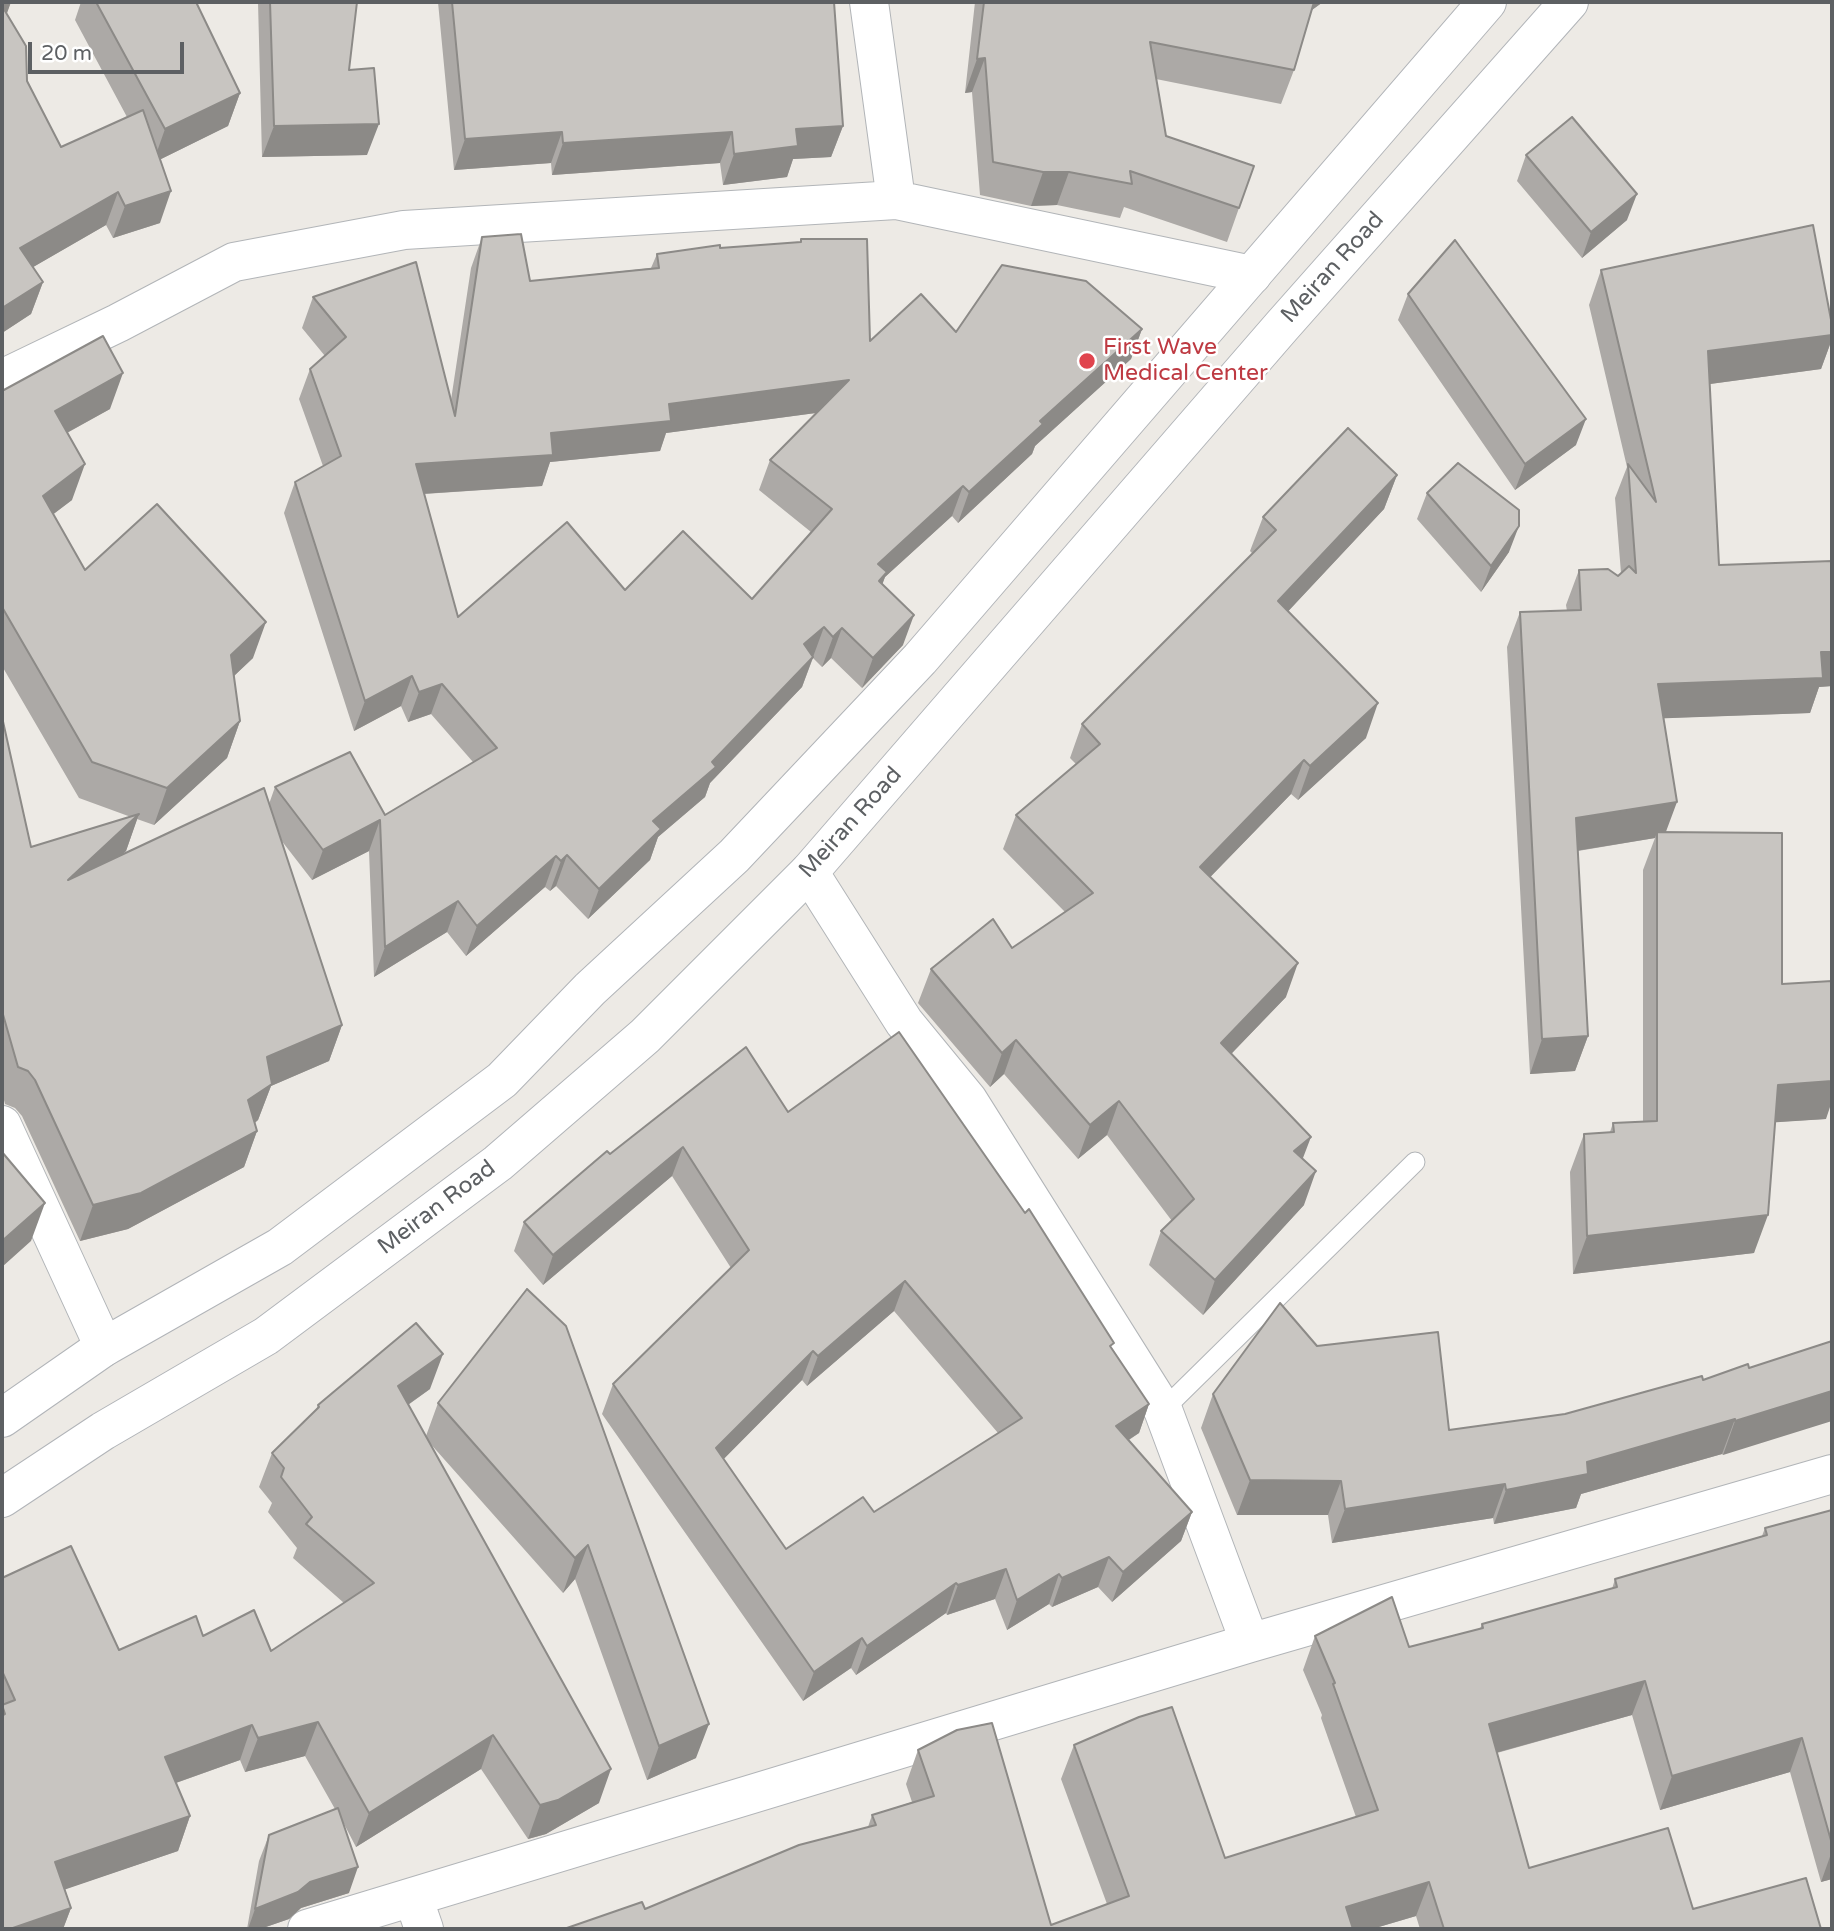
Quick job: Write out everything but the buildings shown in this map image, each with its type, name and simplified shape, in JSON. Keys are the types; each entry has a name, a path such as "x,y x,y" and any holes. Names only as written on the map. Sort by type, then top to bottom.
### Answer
{"street":[{"path":"869,2 895,200"},
{"path":"2,1418 104,1347 280,1247 502,1080 590,989 734,856 910,669 1487,2"},
{"name":"Meiran Road","path":"2,1498 103,1431 266,1336 498,1163 645,1037 809,872 1282,326 1569,2"},
{"path":"2,379 118,323 234,262 404,230 895,200 1252,275"},
{"path":"809,872 904,1022 968,1100 1163,1410 1250,1643"},
{"path":"2,1125 104,1347"},
{"path":"307,1929 419,1913 1250,1643 1832,1474"}],"lane":[{"path":"1163,1410 1415,1162"}],"place":[{"name":"First Wave Medical Center","path":"1087,361"}]}
